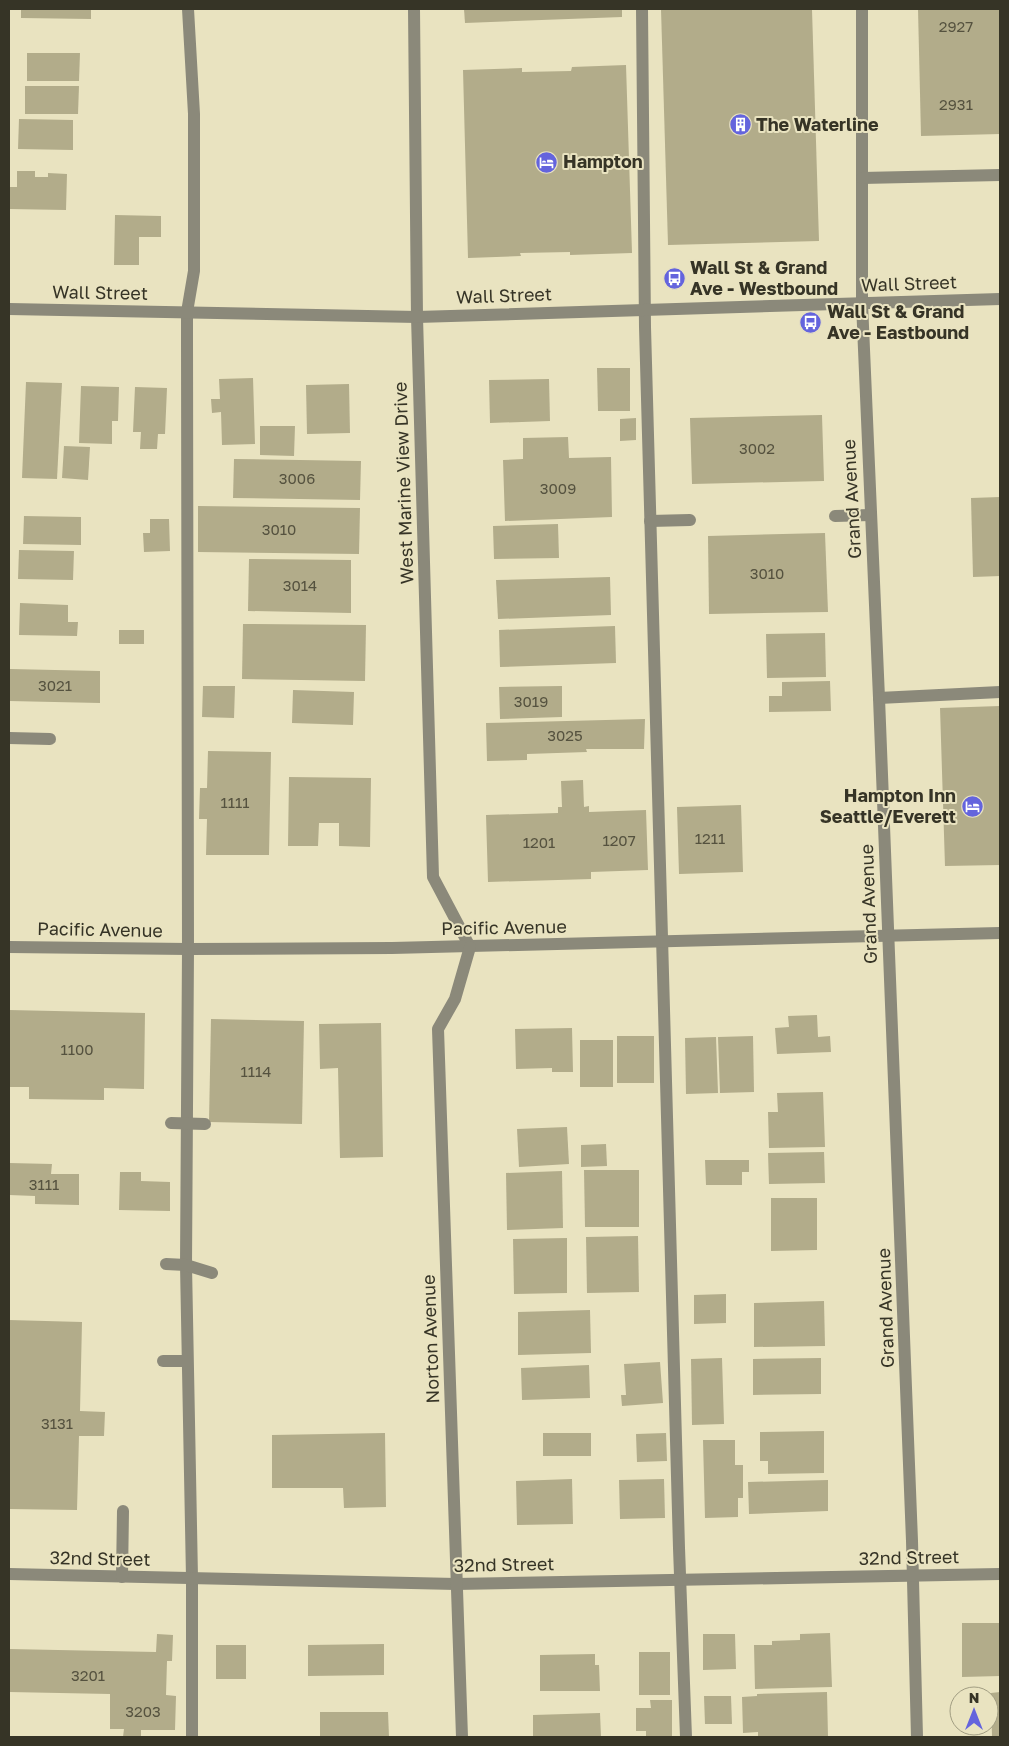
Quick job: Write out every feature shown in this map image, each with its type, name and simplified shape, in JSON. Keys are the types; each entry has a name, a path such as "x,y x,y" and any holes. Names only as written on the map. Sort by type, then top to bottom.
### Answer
{"street":[{"path":"188,9 194,114 194,271 187,312 188,949 186,1265 192,1578 192,1737"},
{"name":"West Marine View Drive","path":"414,9 417,316 433,877 470,947"},
{"path":"642,9 644,310 661,942 686,1737"},
{"name":"Grand Avenue","path":"862,9 862,303 914,1576 917,1737"},
{"path":"862,178 1000,175"},
{"name":"Wall Street","path":"9,309 417,316 1000,299"},
{"path":"835,516 870,515"},
{"path":"650,521 690,520"},
{"path":"879,698 1000,692"},
{"path":"9,738 50,739"},
{"name":"Pacific Avenue","path":"9,947 188,949 470,947 1000,933"},
{"name":"Norton Avenue","path":"462,1737 438,1029 455,999 470,947"},
{"path":"171,1123 205,1124"},
{"path":"166,1264 186,1265 212,1273"},
{"path":"163,1361 187,1361"},
{"path":"122,1577 123,1511"},
{"name":"32nd Street","path":"9,1574 456,1584 1000,1574"}],"building":[{"path":"21,9 91,9 91,19 21,18"},
{"path":"464,9 622,9 622,17 465,23"},
{"name":"The Waterline","path":"661,9 812,9 819,241 668,245"},
{"path":"918,9 1000,9 1000,134 921,136"},
{"path":"27,53 80,53 79,81 27,81"},
{"name":"Hampton","path":"626,65 632,253 570,255 570,252 520,253 521,256 468,258 463,70 522,68 522,72 571,71 572,67"},
{"path":"25,86 79,86 78,114 25,114"},
{"path":"19,119 73,120 73,150 18,149"},
{"path":"17,171 35,171 35,177 48,177 48,173 67,174 66,210 9,209 10,187 17,187"},
{"path":"115,215 161,216 161,237 139,237 139,265 114,265"},
{"path":"597,368 630,368 630,411 598,411"},
{"path":"253,378 255,444 222,445 221,412 212,413 211,399 220,399 219,379"},
{"path":"549,379 550,421 490,423 489,380"},
{"path":"26,382 62,383 57,479 22,478"},
{"path":"349,384 350,433 307,434 306,385"},
{"path":"81,386 119,387 118,421 112,421 112,444 79,443"},
{"path":"135,387 167,388 165,434 158,434 157,449 140,449 141,432 133,432"},
{"path":"822,415 824,481 692,484 690,418"},
{"path":"636,418 636,440 620,441 620,419"},
{"path":"260,426 295,426 294,456 260,455"},
{"path":"568,437 569,458 611,457 612,517 505,521 503,460 523,459 523,438"},
{"path":"64,446 90,447 88,480 62,478"},
{"path":"234,459 361,461 360,500 233,498"},
{"path":"1000,497 1000,576 973,577 971,498"},
{"path":"198,506 360,508 359,554 198,552"},
{"path":"24,516 81,517 81,545 23,544"},
{"path":"150,519 169,519 170,551 144,552 143,533 150,533"},
{"path":"558,524 559,558 494,559 493,526"},
{"path":"825,533 828,612 709,614 708,536"},
{"path":"19,550 74,551 73,580 18,579"},
{"path":"249,559 351,560 351,613 248,611"},
{"path":"610,577 611,615 498,619 496,580"},
{"path":"20,603 68,605 68,622 78,622 77,636 19,635"},
{"path":"243,624 366,625 365,681 242,679"},
{"path":"615,626 616,663 500,667 499,630"},
{"path":"119,630 144,630 144,644 119,644"},
{"path":"825,633 826,677 767,678 766,634"},
{"path":"10,669 100,671 100,703 9,701"},
{"path":"830,681 831,711 769,712 769,696 782,696 782,682"},
{"path":"203,686 235,686 234,718 202,717"},
{"path":"562,686 562,717 500,719 499,687"},
{"path":"293,690 354,692 353,725 292,723"},
{"path":"1000,706 1000,865 945,866 940,708"},
{"path":"645,719 644,749 586,749 587,752 527,754 527,760 487,761 486,723"},
{"path":"208,751 271,752 269,855 206,855 207,819 199,819 200,788 207,788"},
{"path":"289,777 371,778 370,847 339,846 339,823 319,823 318,846 288,846"},
{"path":"583,780 584,807 589,806 589,812 646,810 648,870 591,872 591,879 488,882 486,815 558,813 558,807 562,807 561,781"},
{"path":"741,805 743,872 679,874 677,807"},
{"path":"9,1010 145,1013 144,1089 104,1088 104,1100 29,1099 29,1087 9,1087"},
{"path":"817,1015 818,1037 830,1036 831,1052 777,1054 775,1028 789,1027 788,1016"},
{"path":"211,1019 304,1021 302,1124 209,1122"},
{"path":"381,1023 383,1157 340,1158 338,1068 320,1069 319,1024"},
{"path":"572,1028 573,1072 552,1072 552,1068 516,1069 515,1029"},
{"path":"617,1036 654,1036 654,1083 617,1083"},
{"path":"753,1036 754,1092 720,1093 718,1037"},
{"path":"716,1037 718,1093 686,1094 685,1038"},
{"path":"580,1040 613,1040 613,1087 580,1087"},
{"path":"823,1092 825,1147 769,1148 768,1112 778,1112 777,1093"},
{"path":"567,1127 569,1164 519,1167 517,1129"},
{"path":"606,1144 607,1166 581,1167 581,1145"},
{"path":"824,1152 825,1183 769,1184 768,1153"},
{"path":"705,1160 749,1160 749,1172 742,1172 742,1185 706,1185"},
{"path":"9,1163 52,1164 51,1174 79,1174 79,1205 35,1204 35,1196 9,1195"},
{"path":"584,1170 639,1170 639,1227 585,1227"},
{"path":"562,1171 563,1228 507,1230 506,1173"},
{"path":"120,1172 141,1172 141,1181 170,1182 170,1211 119,1210"},
{"path":"771,1198 817,1198 817,1250 771,1251"},
{"path":"638,1236 639,1292 587,1293 586,1237"},
{"path":"567,1238 567,1293 514,1294 513,1239"},
{"path":"726,1294 726,1323 694,1324 694,1295"},
{"path":"824,1301 825,1346 754,1347 754,1303"},
{"path":"590,1310 591,1353 518,1355 518,1312"},
{"path":"9,1320 82,1322 80,1411 105,1412 104,1436 79,1436 77,1510 9,1509"},
{"path":"722,1358 724,1424 692,1425 691,1359"},
{"path":"821,1358 821,1394 753,1395 753,1359"},
{"path":"660,1362 663,1403 622,1406 621,1395 626,1395 624,1364"},
{"path":"589,1365 590,1398 522,1400 521,1368"},
{"path":"824,1431 824,1473 768,1474 768,1461 760,1461 760,1432"},
{"path":"385,1433 386,1507 344,1508 343,1488 272,1488 272,1435"},
{"path":"543,1433 591,1433 591,1456 543,1456"},
{"path":"666,1433 667,1461 637,1462 636,1434"},
{"path":"703,1440 735,1440 735,1465 743,1465 743,1498 738,1498 738,1517 705,1518"},
{"path":"572,1479 573,1524 517,1525 516,1481"},
{"path":"664,1479 665,1518 620,1519 619,1480"},
{"path":"828,1480 828,1511 749,1514 748,1482"},
{"path":"962,1623 1000,1623 1000,1676 962,1677"},
{"path":"830,1633 832,1687 755,1689 754,1645 772,1645 772,1641 800,1640 800,1634"},
{"path":"157,1634 173,1635 172,1661 167,1661 166,1695 176,1696 175,1730 141,1730 141,1737 123,1737 124,1729 110,1729 110,1694 9,1692 9,1649 156,1652"},
{"path":"703,1634 735,1634 736,1669 703,1670"},
{"path":"384,1644 384,1675 308,1676 308,1645"},
{"path":"216,1645 246,1645 246,1679 216,1679"},
{"path":"639,1652 670,1652 670,1695 639,1695"},
{"path":"595,1654 595,1665 599,1665 600,1691 540,1691 540,1655"},
{"path":"827,1692 828,1737 758,1737 758,1732 743,1733 742,1697 757,1696 757,1694"},
{"path":"999,1692 1000,1737 992,1737 999,1736"},
{"path":"704,1696 731,1696 732,1724 705,1724"},
{"path":"650,1700 672,1700 672,1737 646,1737 646,1731 636,1731 636,1708 651,1708"},
{"path":"320,1712 388,1712 389,1737 320,1737"},
{"path":"600,1713 601,1737 533,1737 533,1715"}],"place":[{"name":"The Waterline","path":"740,125"},
{"name":"Hampton","path":"547,162"},
{"name":"Wall St & Grand Ave - Westbound","path":"674,278"},
{"name":"Wall St & Grand Ave - Eastbound","path":"811,322"},
{"name":"Hampton Inn Seattle/Everett","path":"972,806"}]}
